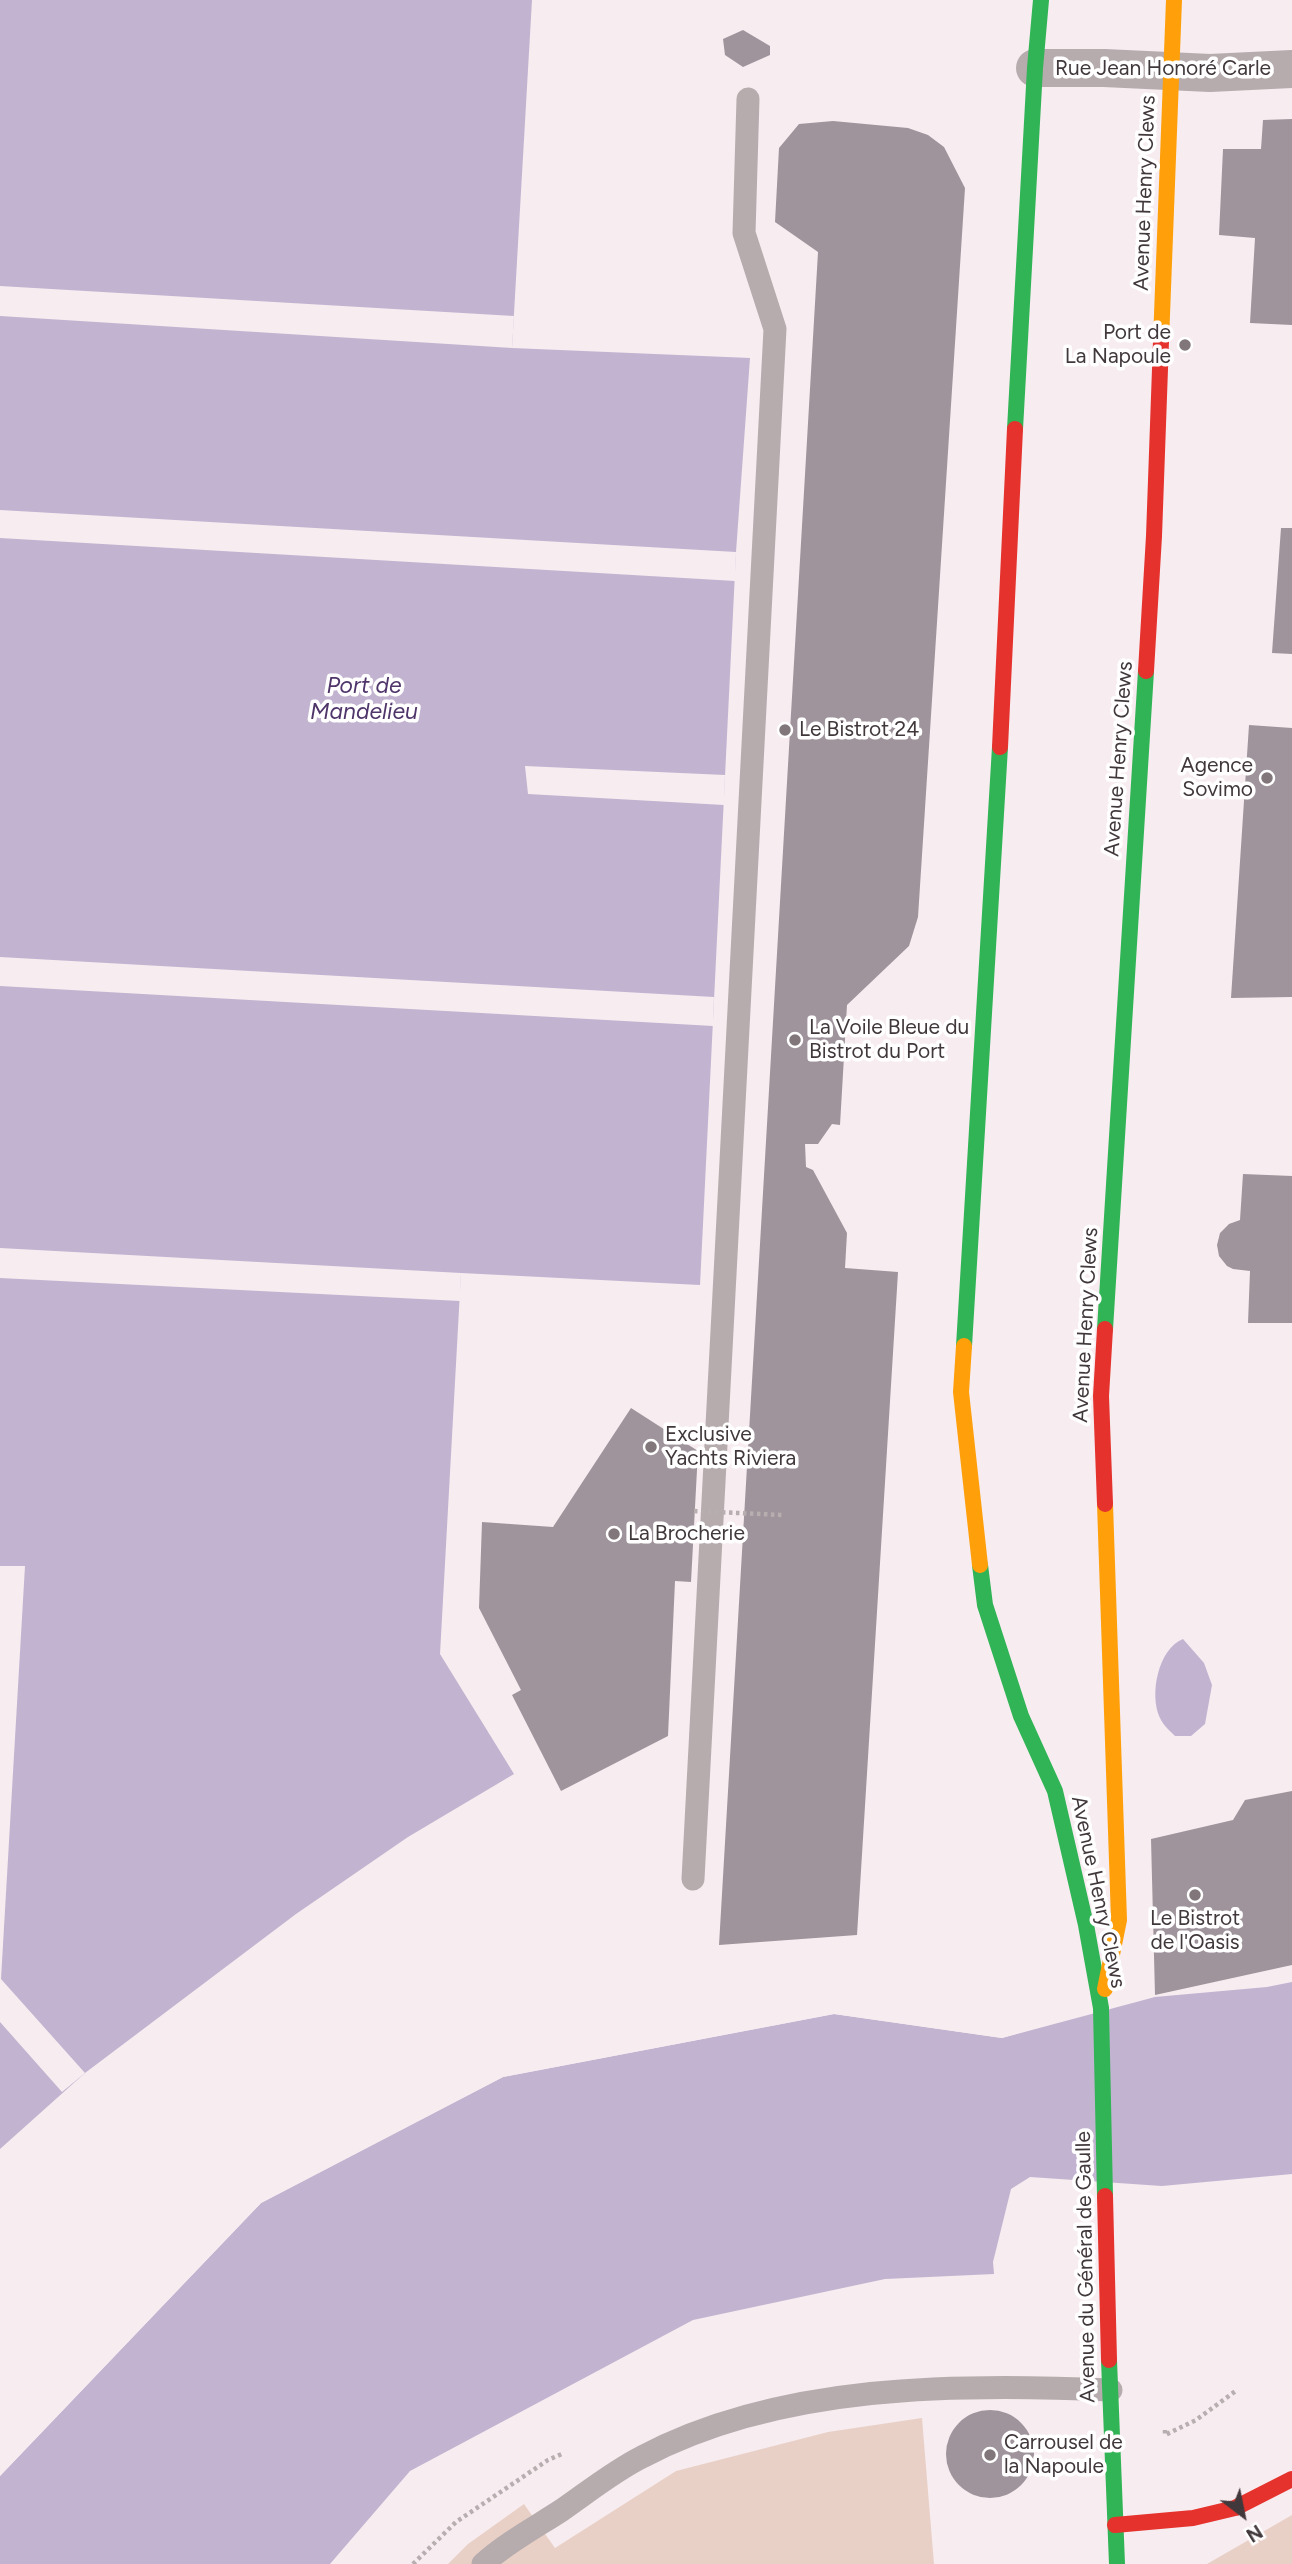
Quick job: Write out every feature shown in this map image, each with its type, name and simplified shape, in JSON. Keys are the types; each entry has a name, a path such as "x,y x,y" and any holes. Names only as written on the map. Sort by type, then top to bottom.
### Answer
{"main road":[{"name":"Avenue Henry Clews","path":"1041,0 1009,531 1007,635 961,1392 985,1605 1021,1716 1055,1791 1086,1925 1101,2008"},
{"name":"Avenue Henry Clews","path":"1101,2008 1119,1920 1101,1396 1153,550 1174,0"},
{"name":"Avenue du Général de Gaulle","path":"1101,2008 1117,2564"},
{"path":"1115,2525 1193,2518 1235,2508 1292,2479"},
{"name":"Avenue du Général de Gaulle","path":"1103,2564 1115,2525"}],"street":[{"name":"Rue Jean Honoré Carle","path":"1035,68 1104,68 1210,74 1292,69"}],"lane":[{"path":"692,1879 775,329 744,233 748,99"},
{"path":"483,2564 641,2457 705,2428 819,2399 951,2388 1015,2386 1111,2390"}],"path":[{"path":"694,1511 782,1515"},
{"path":"1165,2435 1196,2420 1237,2390"}],"shaded area":[{"path":"922,2418 934,2564 448,2564 468,2544 524,2504 555,2548 676,2471 828,2432"},
{"path":"1292,2515 1292,2564 1207,2564"}],"water":[{"name":"Port de Mandelieu","path":"0,0 532,0 512,348 750,358 736,552 700,1285 461,1273 440,1654 514,1774 408,1837 296,1914 85,2073 0,2149"},
{"path":"1183,1639 1204,1663 1212,1685 1205,1724 1191,1736 1175,1736 1160,1718 1155,1697 1162,1662 1174,1644"},
{"path":"1292,1982 1292,2174 1162,2186 1030,2177 1011,2189 993,2262 994,2274 885,2279 693,2320 410,2471 330,2564 0,2564 0,2476 261,2203 503,2077 834,2014 1002,2038 1155,1997 1267,1987"}],"pier":[{"path":"0,286 514,316 512,348 0,316"},
{"path":"0,510 736,552 735,581 0,538"},
{"path":"525,766 725,775 724,805 528,794"},
{"path":"0,957 714,997 713,1026 0,986"},
{"path":"0,1248 461,1273 460,1301 0,1278"},
{"path":"0,1566 25,1566 1,1979 85,2073 62,2092 0,2022"},
{"path":"834,2010 1002,2034 1039,2024 1040,2027 1002,2038 834,2014 503,2077 261,2203 0,2476 0,2471 260,2200 502,2073"}],"building":[{"path":"743,30 770,46 770,55 743,67 725,55 723,39"},
{"path":"1292,119 1292,325 1250,323 1255,238 1219,235 1223,149 1261,149 1263,120"},
{"path":"833,121 908,128 928,135 944,147 965,188 918,917 909,946 847,1005 840,1125 832,1124 818,1144 805,1144 806,1167 813,1170 847,1233 845,1268 898,1272 857,1935 719,1945 818,252 775,222 779,148 799,124"},
{"path":"1281,528 1292,528 1292,654 1272,653"},
{"path":"1249,725 1292,728 1292,997 1231,998"},
{"path":"1243,1174 1292,1176 1292,1323 1248,1323 1250,1271 1233,1269 1219,1256 1217,1245 1220,1233 1229,1224 1240,1220"},
{"path":"631,1408 698,1451 691,1582 675,1581 668,1736 561,1791 512,1695 521,1690 479,1608 482,1522 553,1527"},
{"path":"1292,1791 1292,1965 1155,1995 1151,1839 1233,1820 1245,1800"},
{"name":"Carrousel de la Napoule","path":"990,2410 1015,2417 1027,2429 1034,2454 1027,2479 1015,2491 990,2498 965,2491 953,2479 946,2454 953,2429 965,2417"}],"traffic: fast":[{"path":"1015,429 1041,0"},
{"path":"1105,1329 1146,671"},
{"path":"964,1346 1000,747"},
{"path":"980,1565 985,1605 1021,1716 1055,1791 1086,1925 1101,2008 1105,2196"},
{"path":"1109,2360 1117,2564"}],"traffic: slow":[{"path":"1161,341 1174,0"},
{"path":"964,1346 961,1392 980,1565"},
{"path":"1105,1504 1119,1920 1105,1989"}],"traffic: jam":[{"path":"1146,671 1161,341"},
{"path":"1000,747 1015,429"},
{"path":"1105,1329 1101,1396 1105,1504"},
{"path":"1105,2196 1109,2360"},
{"path":"1115,2525 1193,2518 1235,2508 1292,2479"}],"place":[{"name":"Port de La Napoule","path":"1185,345"},
{"name":"Le Bistrot 24","path":"785,730"},
{"name":"Agence Sovimo","path":"1267,778"},
{"name":"La Voile Bleue du Bistrot du Port","path":"795,1040"},
{"name":"Exclusive Yachts Riviera","path":"651,1447"},
{"name":"La Brocherie","path":"614,1534"},
{"name":"Le Bistrot de l'Oasis","path":"1195,1895"},
{"name":"Carrousel de la Napoule","path":"990,2455"}]}
